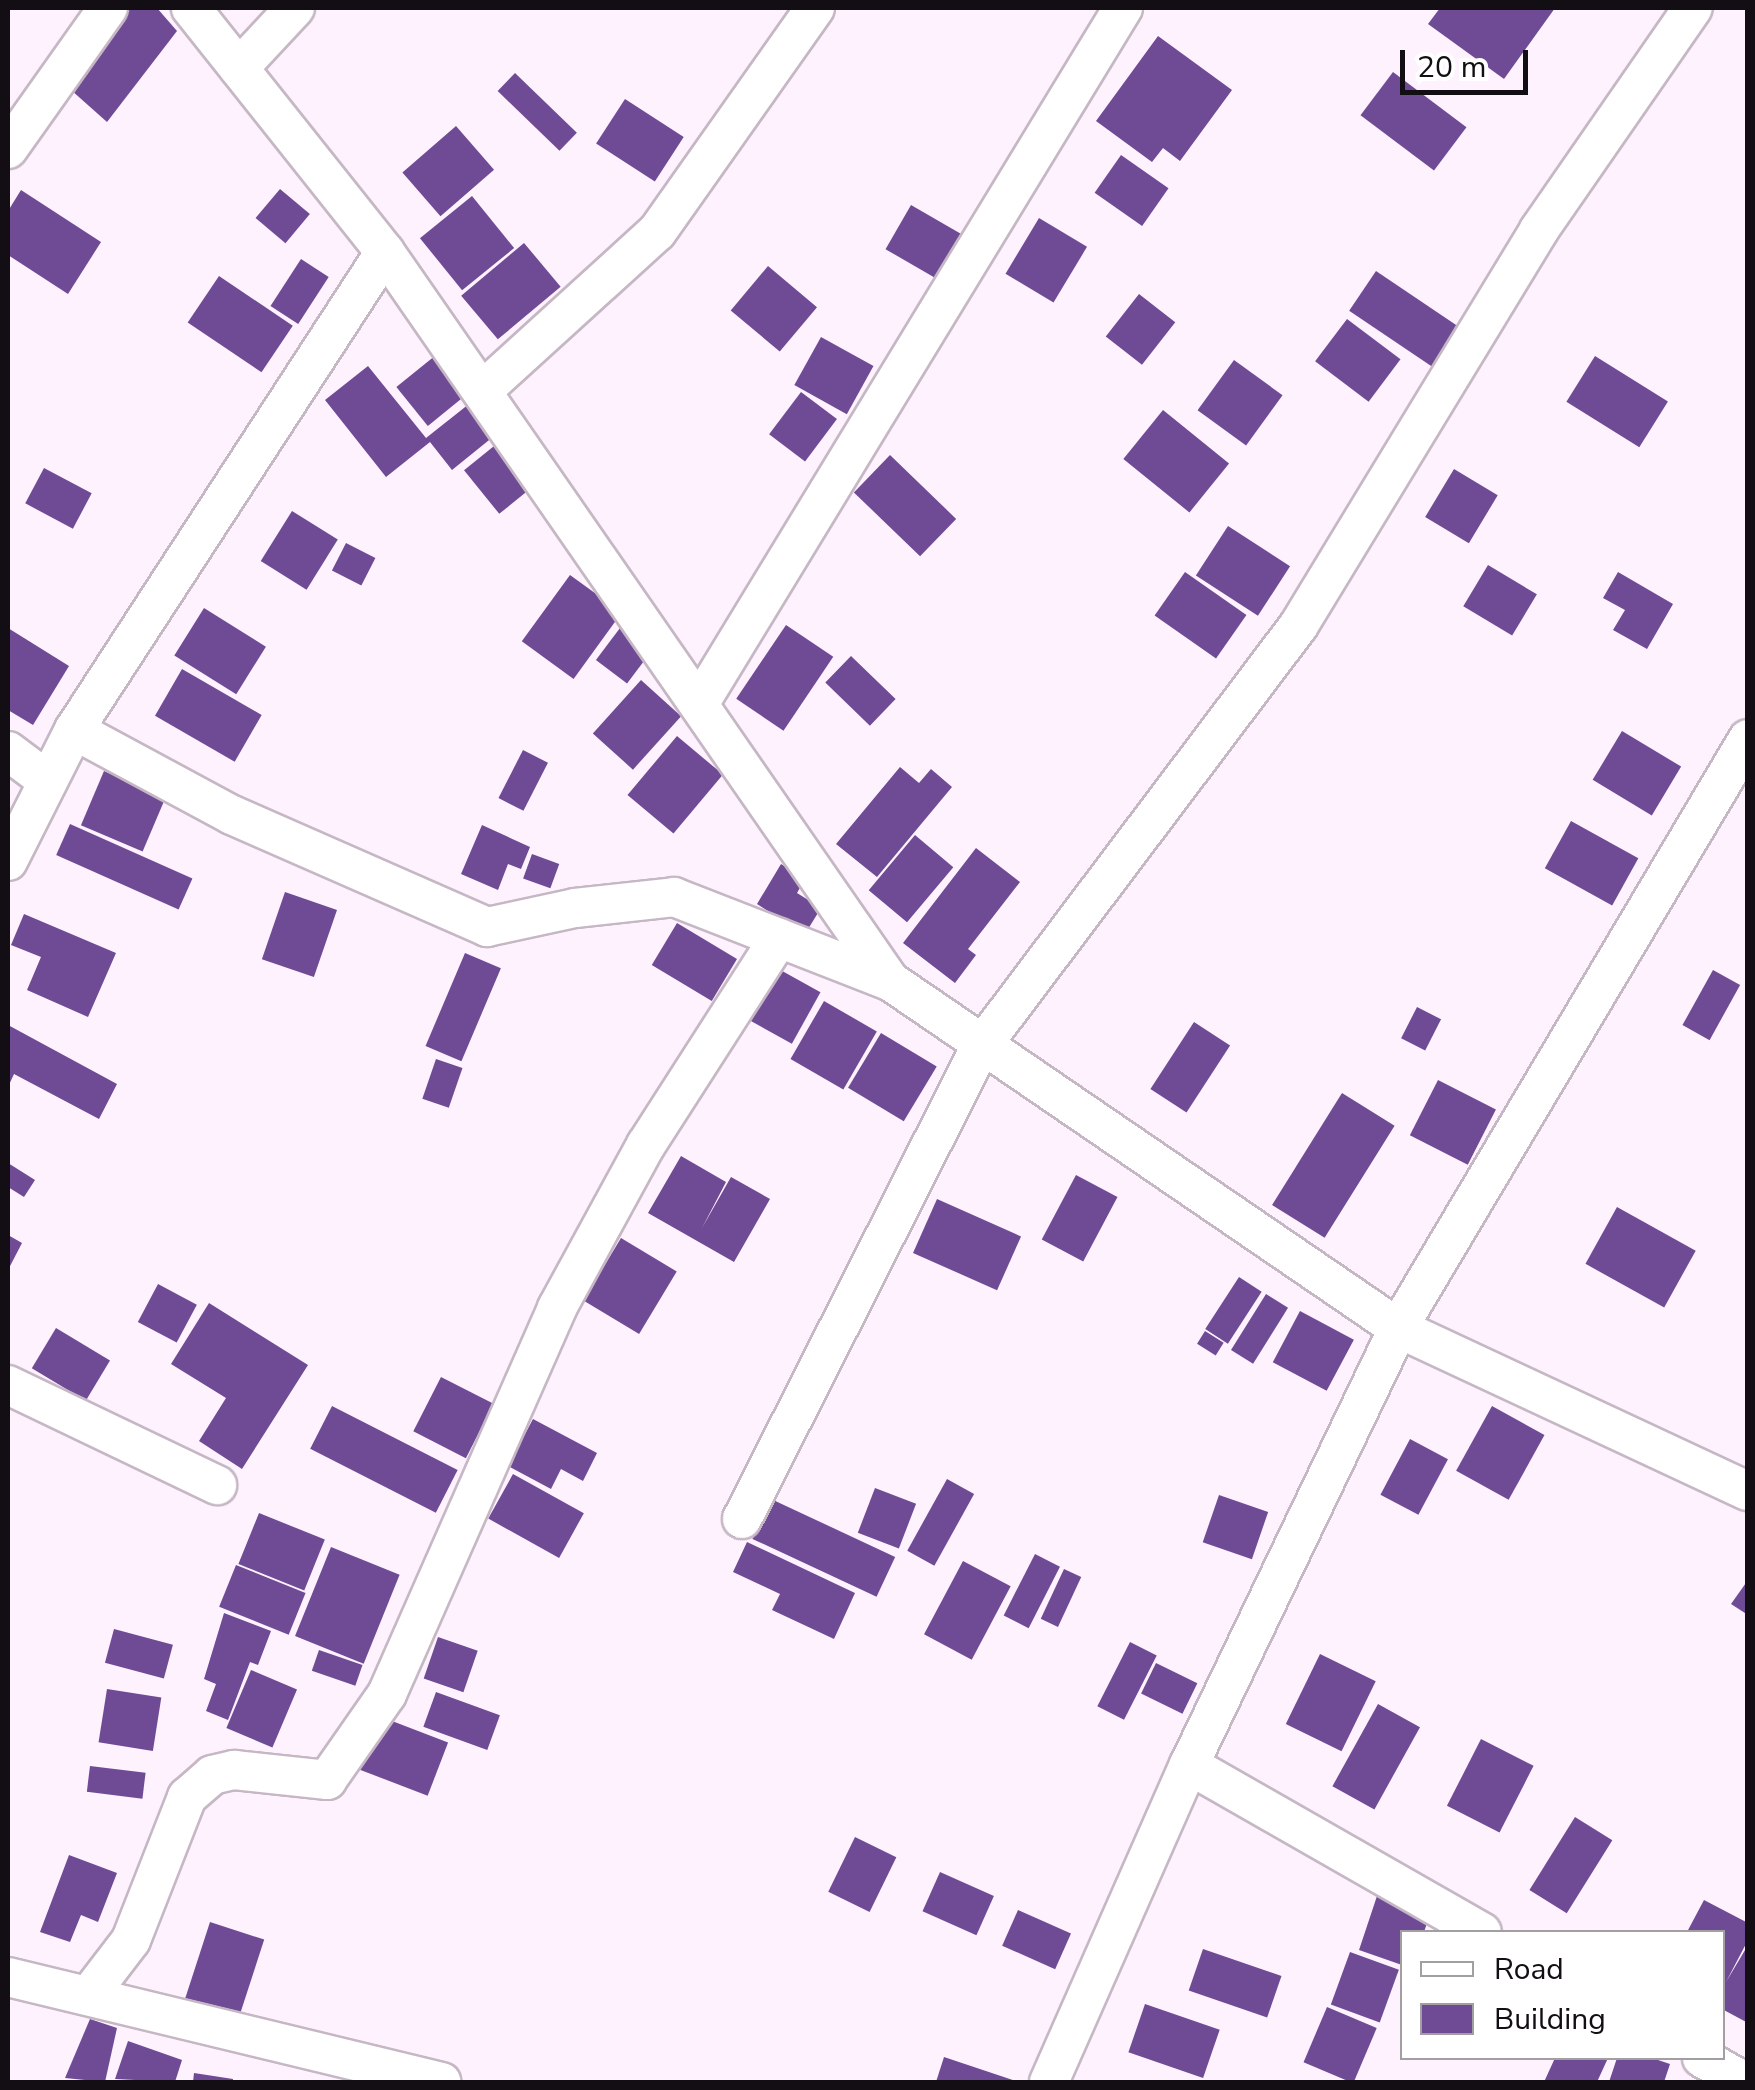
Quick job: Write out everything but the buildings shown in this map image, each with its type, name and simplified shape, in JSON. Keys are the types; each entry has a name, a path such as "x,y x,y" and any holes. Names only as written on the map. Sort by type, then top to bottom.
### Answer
{"street":[{"path":"8,149 108,8"},
{"path":"190,8 385,252 890,981"},
{"path":"239,68 296,8"},
{"path":"482,391 657,232 815,8"},
{"path":"699,704 1123,8"},
{"path":"742,1519 980,1048 1299,625 1539,230 1693,8"},
{"path":"8,861 74,730 385,252"},
{"path":"74,730 232,814 487,927 575,908 674,897 890,981 980,1048 1398,1328 1748,1491"},
{"path":"1049,2082 1188,1766 1398,1328 1748,739"},
{"path":"8,751 48,781"},
{"path":"90,1995 132,1940 186,1797 212,1774 234,1770 327,1780 388,1694 558,1308 646,1145 779,938"},
{"path":"8,1385 217,1485"},
{"path":"1188,1766 1478,1930"},
{"path":"8,1977 441,2082"},
{"path":"1706,2060 1746,2082"}]}
